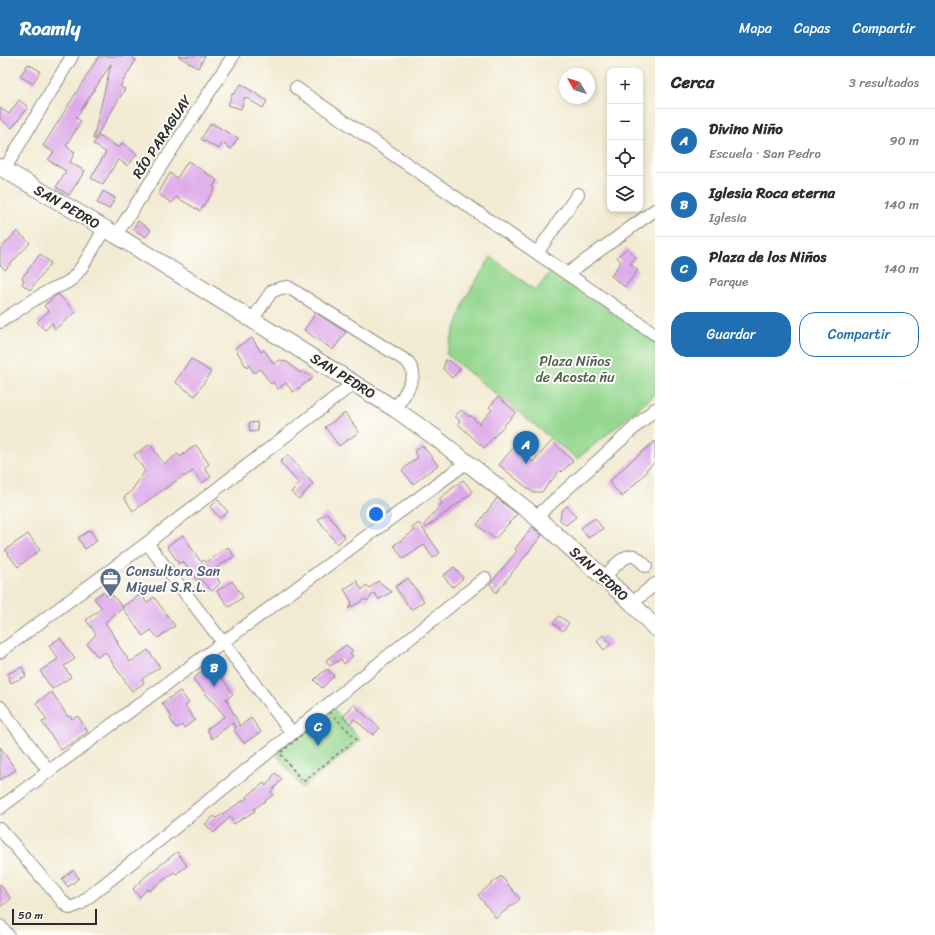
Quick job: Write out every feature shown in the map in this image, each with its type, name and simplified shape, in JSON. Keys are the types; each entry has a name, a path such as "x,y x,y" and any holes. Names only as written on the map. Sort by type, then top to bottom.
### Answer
{"main road":[{"name":"SAN PEDRO","path":"2,168 110,232 395,409 436,438 536,517 632,603 655,628"}],"street":[{"path":"2,168 72,56"},
{"name":"RÍO PARAGUAY","path":"0,322 52,289 73,278 93,250 110,232 233,56"},
{"path":"296,88 655,334"},
{"path":"538,253 578,194"},
{"path":"567,274 655,210"},
{"path":"252,320 272,291 288,287 408,362 413,375 405,394 395,409"},
{"path":"0,652 147,543 354,384"},
{"path":"536,517 655,409"},
{"path":"0,808 466,463"},
{"path":"147,543 292,733"},
{"path":"604,578 621,560 627,557 633,556 646,566"},
{"path":"0,829 64,903 70,908 73,908 485,578"},
{"path":"632,603 655,584"},
{"path":"0,707 49,771"},
{"path":"0,926 8,935"}],"path":[{"path":"330,712 356,739 303,782 280,753 330,712"}],"green space":[{"name":"Plaza Niños de Acosta ñu","path":"491,257 535,290 554,268 655,342 655,395 577,459 446,354 466,297"},
{"path":"332,707 361,740 302,788 275,752"}],"building":[{"path":"99,56 131,56 136,60 120,86 125,89 95,139 93,139 111,64 76,118 81,121 66,146 75,152 70,162 85,171 69,195 56,187 66,171 48,160 54,152 43,146"},
{"path":"178,56 205,56 198,68"},
{"path":"28,64 40,71 33,84 20,76"},
{"path":"241,84 267,101 263,108 245,97 241,109 228,105 232,94 234,94"},
{"path":"19,100 28,107 12,128 0,119 0,108 9,114"},
{"path":"211,123 238,138 231,149 222,143 219,149 201,139"},
{"path":"99,136 119,148 122,143 137,154 128,166 118,159 103,185 91,178 106,152 93,144"},
{"path":"188,161 217,180 213,187 215,188 200,211 176,197 172,203 158,194 170,173 177,178"},
{"path":"103,191 115,198 109,209 97,203"},
{"path":"138,221 151,230 146,237 133,229"},
{"path":"17,231 30,243 5,270 0,265 0,249"},
{"path":"627,248 636,258 630,264 638,270 625,287 611,276 621,262 617,257"},
{"path":"40,254 51,263 30,290 22,284 24,280 22,278"},
{"path":"58,294 76,312 55,329 52,323 45,330 37,322 49,311 44,306"},
{"path":"316,313 346,332 333,350 304,330"},
{"path":"252,338 261,352 264,350 274,364 280,360 287,362 300,373 302,371 313,378 293,392 286,383 278,389 273,382 271,384 260,369 254,373 249,365 247,368 235,348"},
{"path":"191,359 211,372 195,396 175,382"},
{"path":"446,359 460,369 452,378 443,369"},
{"path":"498,397 516,412 484,448 458,424 460,421 455,416 461,410 469,417 470,415 479,424 492,410 489,407"},
{"path":"345,413 359,432 339,446 325,427"},
{"path":"257,422 258,431 250,432 249,423"},
{"path":"552,441 573,461 562,472 560,470 542,492 532,492 499,465 514,447 533,462"},
{"path":"655,441 655,462 622,497 609,482 634,458"},
{"path":"150,444 164,464 178,454 180,457 196,445 209,464 204,468 211,477 202,483 193,471 184,477 183,476 133,511 124,497 130,493 145,471 134,455"},
{"path":"422,445 438,465 413,484 402,470 418,457 414,452"},
{"path":"288,455 313,484 299,499 291,492 299,484 280,462"},
{"path":"463,480 473,492 426,528 424,525 442,503 439,499"},
{"path":"497,498 517,514 495,539 477,525"},
{"path":"218,500 228,512 220,518 210,507"},
{"path":"567,506 576,517 566,525 560,520 561,511"},
{"path":"327,513 345,537 337,544 318,519"},
{"path":"595,518 603,529 588,538 581,528"},
{"path":"419,523 440,553 433,558 424,545 403,559 394,545 414,531 412,528"},
{"path":"532,527 542,535 496,593 490,584 517,551 515,549"},
{"path":"90,530 97,541 85,549 78,538"},
{"path":"28,534 40,550 18,567 5,550"},
{"path":"183,535 201,562 204,560 206,562 228,547 234,556 213,570 220,583 212,591 200,579 197,581 183,561 179,564 167,546"},
{"path":"454,567 463,578 453,587 443,576"},
{"path":"408,578 424,601 411,610 395,587"},
{"path":"232,581 243,597 229,607 217,591"},
{"path":"357,581 362,590 366,585 370,588 378,581 392,592 379,599 374,593 367,601 365,599 348,609 352,603 344,589"},
{"path":"103,592 106,596 110,592 123,608 105,622 130,662 148,650 160,667 142,679 144,683 132,691 105,652 98,657 87,644 96,634 86,620 102,608 94,598"},
{"path":"141,594 147,603 154,597 175,626 158,638 151,630 143,636 122,607"},
{"path":"559,616 569,623 563,631 553,623"},
{"path":"603,635 611,644 604,650 597,641"},
{"path":"60,638 75,659 64,666 71,677 52,689 40,671 58,659 49,646"},
{"path":"346,645 353,651 350,653 353,656 344,664 341,659 330,666 326,660"},
{"path":"212,664 233,694 226,699 240,726 251,718 261,732 244,743 234,730 236,728 232,723 212,739 207,729 225,716 193,679"},
{"path":"22,667 26,676 11,683 7,674"},
{"path":"325,670 328,670 334,676 322,688 314,680"},
{"path":"180,691 189,703 185,706 195,720 184,728 182,725 176,728 170,719 172,718 162,703"},
{"path":"52,692 68,717 70,716 72,719 78,716 88,732 61,750 42,722 47,720 36,703"},
{"path":"354,704 380,728 373,735 354,719 350,724 343,717"},
{"path":"0,747 16,770 0,780"},
{"path":"275,773 282,779 271,792 273,795 254,809 255,811 234,824 230,817 214,833 205,824 214,816 216,818 247,798 246,797 264,783 266,786"},
{"path":"177,852 187,866 176,874 174,872 149,891 147,889 140,897 133,889 147,875"},
{"path":"73,870 79,878 68,887 62,879"},
{"path":"501,876 520,899 496,918 478,895"},
{"path":"0,884 11,899 0,907"}],"place":[{"name":"Divino Niño","path":"526,464"},
{"name":"Consultora San Miguel S.R.L.","path":"111,598"},
{"name":"Iglesia Roca eterna","path":"214,687"},
{"name":"Plaza de los Niños","path":"318,746"}]}
